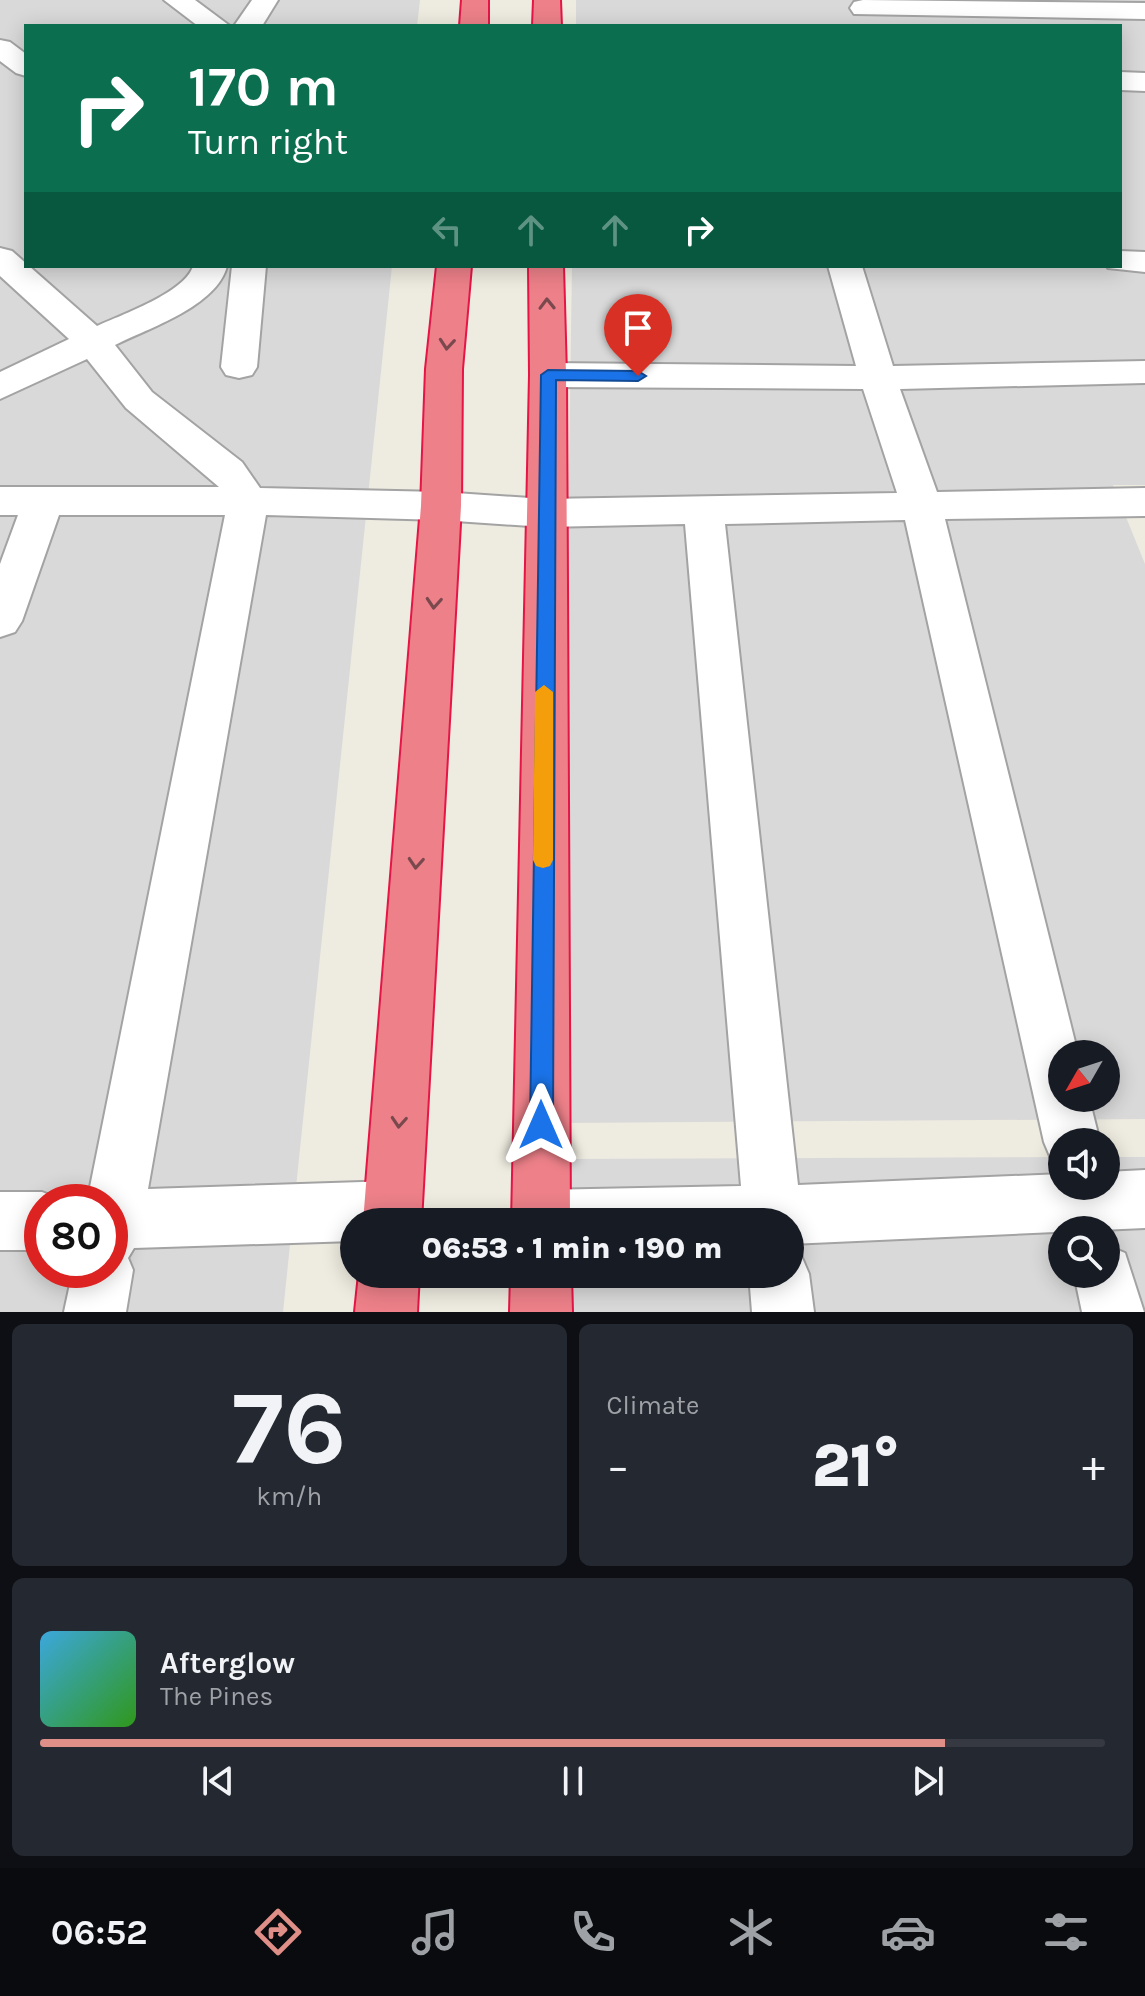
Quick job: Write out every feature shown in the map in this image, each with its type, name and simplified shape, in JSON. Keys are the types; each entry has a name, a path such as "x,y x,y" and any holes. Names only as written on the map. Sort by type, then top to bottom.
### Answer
{"highway":[{"path":"474,24 475,0"},
{"path":"547,0 547,24"},
{"path":"393,1208 441,506 444,369 454,268"},
{"path":"541,1208 548,375 546,268"},
{"path":"386,1312 388,1288"},
{"path":"541,1288 541,1312"}],"street":[{"path":"177,0 213,24"},
{"path":"249,24 265,0"},
{"path":"865,11 1145,11"},
{"path":"0,48 22,77"},
{"path":"1122,81 1145,82"},
{"path":"0,258 93,342 139,400 174,431 228,471 248,501 119,1184"},
{"path":"0,387 185,297 207,278 210,268"},
{"path":"239,367 249,268"},
{"path":"846,268 878,378 922,507 1069,1128"},
{"path":"548,375 878,378 1145,372"},
{"path":"0,621 44,500"},
{"path":"0,501 248,501 441,506 545,513 1143,506"},
{"path":"704,511 772,1208"},
{"path":"804,1217 1087,1206 1145,1199"},
{"path":"128,1235 340,1220"},
{"path":"0,1221 24,1221"},
{"path":"95,1312 99,1288"},
{"path":"780,1288 783,1312"},
{"path":"1107,1288 1113,1312"}],"shaded area":[{"path":"0,0 420,0 417,24 24,24 24,268 392,268 283,1312 0,1312"},
{"path":"576,0 1145,0 1145,485 1113,485 1145,564 1145,1119 559,1123 572,268 1122,268 1122,24 576,24"},
{"path":"1048,1157 1048,1200 1120,1200 1120,1157 1145,1157 1145,1312 567,1312 566,1288 804,1288 804,1208 566,1208 565,1159"}],"slow traffic":[{"path":"543,860 544,692"}],"route":[{"path":"541,1125 548,375 638,376"}]}
